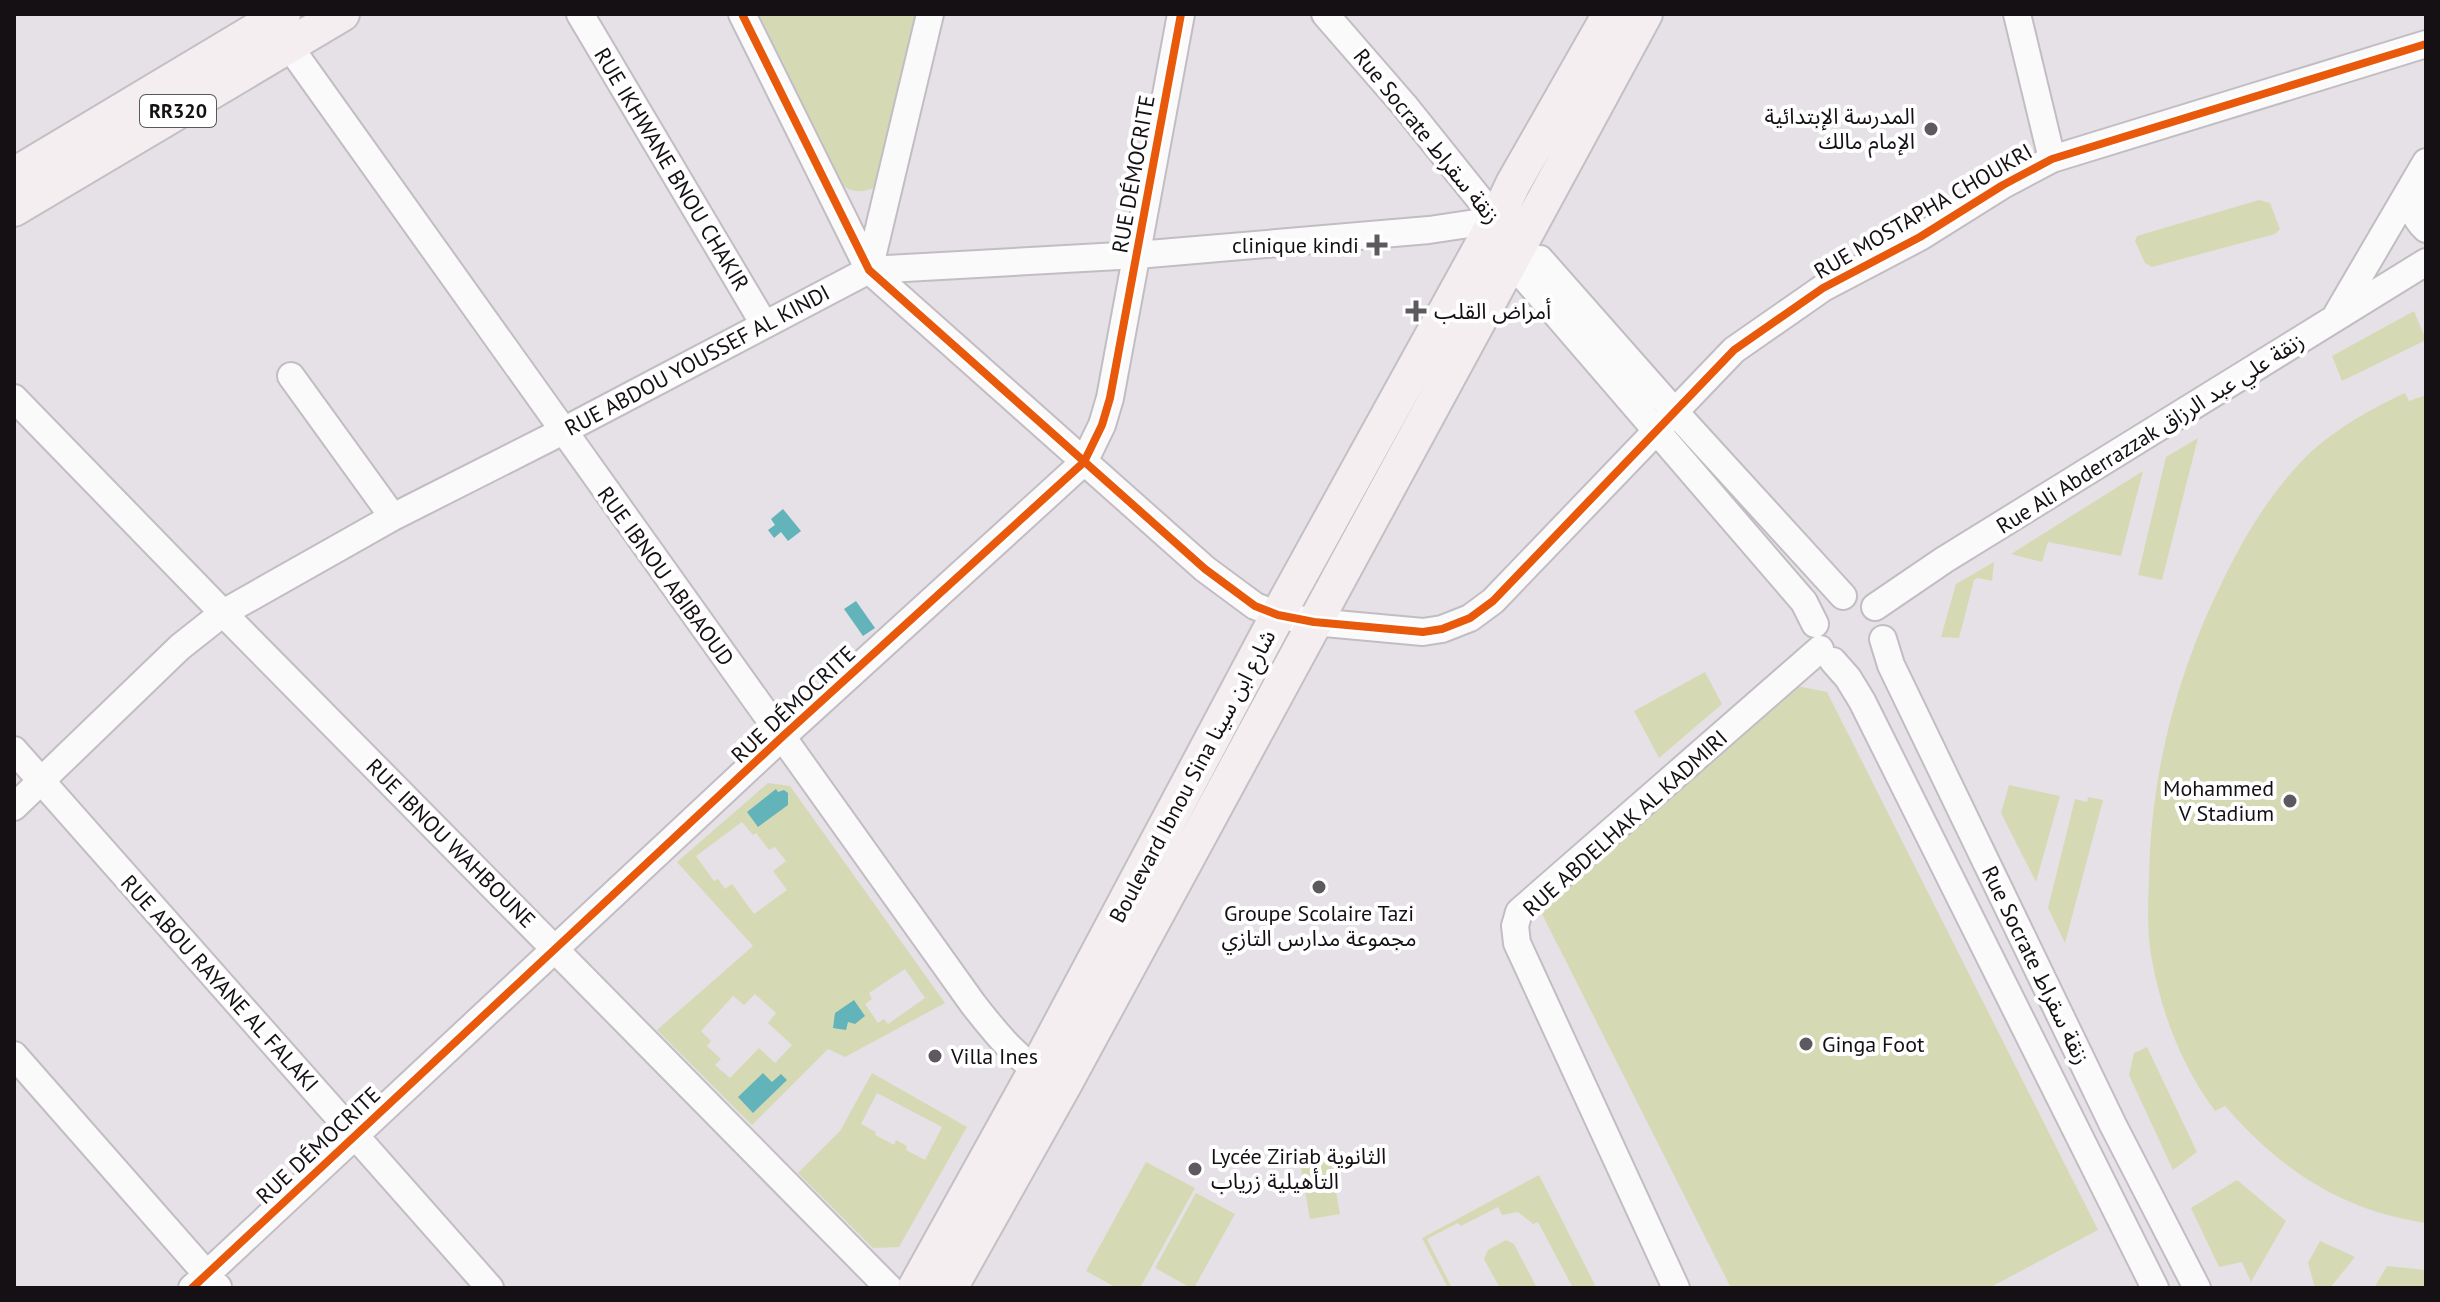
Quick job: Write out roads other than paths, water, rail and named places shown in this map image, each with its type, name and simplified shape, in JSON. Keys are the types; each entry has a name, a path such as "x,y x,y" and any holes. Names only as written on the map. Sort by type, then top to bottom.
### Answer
{"main road":[{"name":"RR320","path":"14,175 286,30 342,14"},
{"name":"Boulevard Ibnou Sina شارع ابن سينا","path":"950,1288 1278,615 1513,184 1610,14"},
{"name":"Boulevard Ibnou Sina شارع ابن سينا","path":"915,1288 1050,1078 1314,622 1522,254 1645,14"},
{"name":"RR320","path":"14,209 286,30"}],"street":[{"name":"RUE IKHWANE BNOU CHAKIR","path":"580,14 764,324"},
{"path":"742,14 869,270"},
{"path":"869,270 930,14"},
{"name":"RUE DÉMOCRITE","path":"206,1284 355,1136 782,737 1084,462 1102,425 1110,398 1181,14"},
{"name":"Rue Socrate زنقة سقراط","path":"1325,14 1404,105 1522,254 1525,278 1804,602 1823,645 1862,701 2155,1288"},
{"path":"2017,14 2052,159"},
{"name":"RUE IBNOU ABIBAOUD","path":"286,30 563,431 973,1004 1010,1048 1050,1078"},
{"name":"RUE MOSTAPHA CHOUKRI","path":"869,270 1205,569 1255,606 1278,615 1314,622 1423,632 1442,629 1470,618 1504,591 1734,350 1823,288 1920,237 2003,185 2052,159 2426,44"},
{"path":"2334,319 2426,162"},
{"path":"2412,188 2412,209 2418,222 2426,229"},
{"name":"RUE ABDOU YOUSSEF AL KINDI","path":"14,807 180,647 223,613 393,517 869,270 1137,255 1429,230 1496,220"},
{"name":"Rue Socrate زنقة سقراط","path":"1522,254 1540,259 1843,596"},
{"name":"Rue Ali Abderrazzak زنقة علي عبد الرزاق","path":"1875,607 1944,560 2426,262"},
{"path":"291,376 393,517"},
{"name":"RUE IBNOU WAHBOUNE","path":"14,398 889,1288"},
{"path":"1843,596 1862,598 1875,607 1883,622 1883,639 1875,654 1861,663 1844,665 1823,645 1819,614 1834,599 1843,596"},
{"name":"Rue Socrate زنقة سقراط","path":"1883,639 1891,665 2113,1125 2197,1288"},
{"name":"RUE ABDELHAK AL KADMIRI","path":"1676,1288 1517,943 1515,926 1519,912 1823,645"},
{"name":"RUE ABOU RAYANE AL FALAKI","path":"14,750 490,1288"},
{"path":"2023,1026 2058,1009"},
{"path":"14,1055 206,1284"}],"water":[{"path":"783,509 801,531 788,541 781,532 774,538 768,530 775,525 771,519"},
{"path":"856,601 875,628 863,636 844,609"},
{"path":"776,789 788,793 788,805 758,827 747,812"},
{"path":"854,1000 865,1016 855,1024 848,1022 846,1030 833,1028 835,1013"},
{"path":"763,1073 772,1082 781,1074 787,1080 753,1113 738,1097"}],"place":[{"name":"المدرسة الإبتدائية الإمام مالك","path":"1931,129"},
{"name":"clinique kindi","path":"1377,245"},
{"name":"أمراض القلب","path":"1416,311"},
{"name":"Mohammed V Stadium","path":"2290,801"},
{"name":"Groupe Scolaire Tazi مجموعة مدارس التازي","path":"1319,887"},
{"name":"Ginga Foot","path":"1806,1044"},
{"name":"Villa Ines","path":"935,1056"},
{"name":"Lycée Ziriab الثانوية التأهيلية زرياب","path":"1195,1169"}]}
